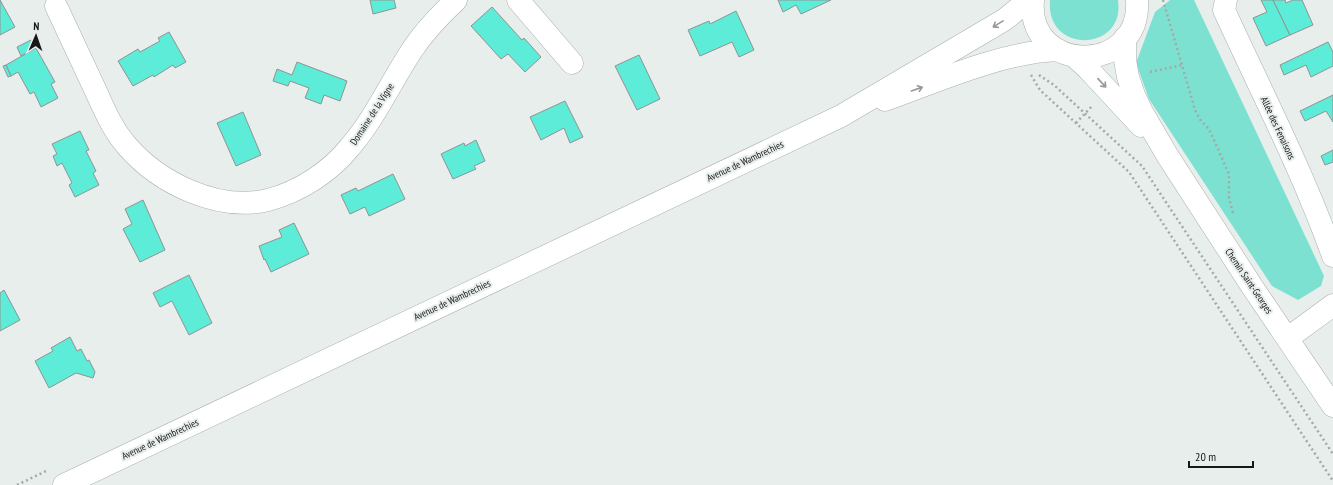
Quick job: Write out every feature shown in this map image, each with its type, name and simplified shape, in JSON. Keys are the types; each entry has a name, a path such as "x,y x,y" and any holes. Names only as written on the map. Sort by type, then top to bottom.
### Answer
{"street":[{"name":"Domaine de la Vigne","path":"56,6 112,126 127,146 155,171 184,188 217,199 252,202 267,200 298,188 327,170 349,148 376,110 419,40 456,0"},
{"path":"518,0 572,63"},
{"name":"Avenue de Wambrechies","path":"64,485 841,116 1004,20 1029,0"},
{"name":"Chemin Saint-Georges","path":"1033,0 1034,17 1039,30 1047,41 1066,53 1095,76 1167,155"},
{"path":"1126,38 1132,29 1136,9 1150,0"},
{"name":"Allée des Fenaisons","path":"1226,0 1224,10 1309,196 1333,256"},
{"name":"Avenue de Wambrechies","path":"841,116 1007,58 1031,53 1066,53 1088,58 1102,55 1115,48 1126,38"},
{"name":"Chemin Saint-Georges","path":"1126,38 1125,60 1128,77 1134,95 1167,155 1253,288 1333,406"},
{"path":"1288,338 1333,305"}],"path":[{"path":"1163,0 1196,110 1201,121 1209,129 1229,174 1229,198 1236,218"},
{"path":"1128,77 1182,65"},
{"path":"1029,71 1040,90 1129,172 1333,481"},
{"path":"1076,124 1085,113 1142,166 1333,454"}],"green space":[{"path":"1050,0 1118,0 1117,17 1110,30 1099,37 1085,40 1071,38 1060,31 1052,18"},
{"path":"1170,0 1194,0 1324,276 1321,286 1298,300 1272,286 1149,99 1136,63 1155,12"}],"building":[{"path":"0,0 15,27 0,35"},
{"path":"370,0 394,0 396,8 373,14"},
{"path":"778,0 831,0 801,14 796,5 783,12"},
{"path":"1261,0 1273,0 1290,35 1266,46 1253,18 1267,12"},
{"path":"1273,0 1285,0 1286,3 1293,0 1302,0 1313,25 1290,35"},
{"path":"492,7 522,40 524,38 541,57 525,72 508,54 501,59 471,26"},
{"path":"736,11 754,50 739,57 732,42 700,56 688,30 709,21 710,24"},
{"path":"169,32 186,62 175,68 173,65 154,77 153,75 133,86 118,61 138,49 140,52 160,41 158,38"},
{"path":"31,40 36,48 21,56 17,47"},
{"path":"1328,42 1333,52 1333,66 1311,77 1306,65 1284,75 1280,65"},
{"path":"36,48 55,82 51,84 58,98 41,107 34,92 30,94 18,72 11,76 6,65"},
{"path":"639,55 660,99 637,110 615,66"},
{"path":"297,62 347,81 340,101 324,95 321,104 305,98 309,88 290,81 288,86 273,81 277,69 292,75"},
{"path":"6,65 11,76 8,77 3,66"},
{"path":"1333,95 1333,122 1326,111 1305,121 1300,111"},
{"path":"565,101 583,137 570,143 564,128 541,140 530,117"},
{"path":"243,112 261,155 236,166 217,123"},
{"path":"80,131 89,150 86,151 96,171 93,173 99,185 75,197 69,185 72,183 62,163 57,166 53,156 57,154 52,144"},
{"path":"476,140 485,161 474,166 476,169 453,179 441,154 464,143 465,146"},
{"path":"1333,150 1333,162 1325,165 1321,156"},
{"path":"393,174 405,199 369,216 365,207 350,214 341,195 356,188 358,191"},
{"path":"143,200 165,250 140,262 123,229 132,224 125,209"},
{"path":"294,223 309,254 271,272 265,259 264,260 259,246 282,237 279,230"},
{"path":"189,275 212,323 189,335 172,301 160,307 153,293"},
{"path":"4,290 20,320 0,331 0,293"},
{"path":"70,337 77,351 81,349 87,361 89,360 95,372 93,378 76,373 49,388 35,361 53,351 51,348"}]}
